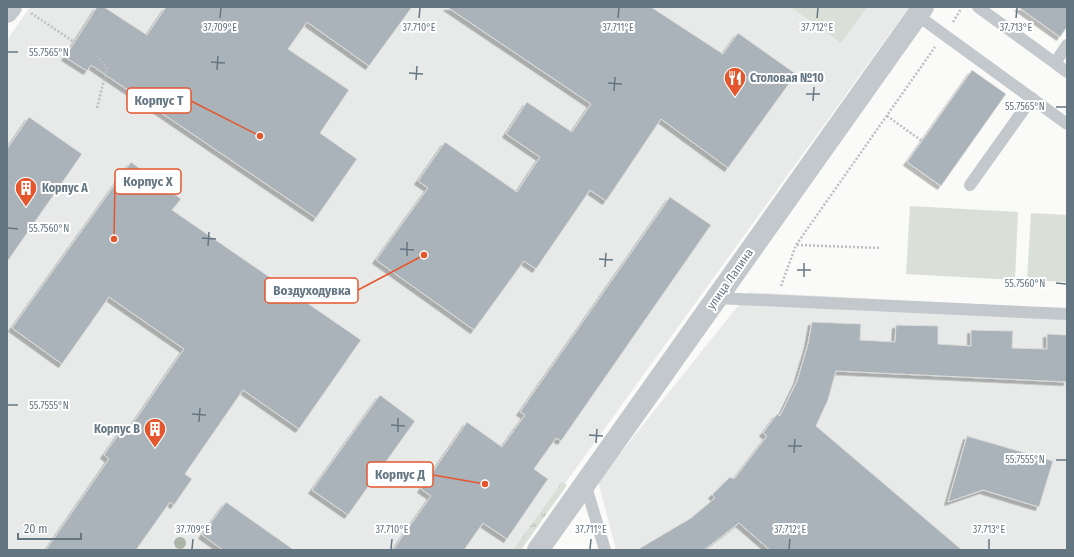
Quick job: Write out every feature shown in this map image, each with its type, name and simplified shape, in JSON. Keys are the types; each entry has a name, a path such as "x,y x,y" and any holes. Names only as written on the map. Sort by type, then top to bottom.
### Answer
{"street":[{"path":"7,12 21,10"},
{"name":"улица Лапина","path":"538,550 920,11"}],"lane":[{"path":"978,7 1067,72"},
{"path":"920,11 943,35 1067,124"},
{"path":"1055,63 1067,45"},
{"path":"970,185 1032,98"},
{"path":"717,298 1067,314"},
{"path":"585,483 605,550"}],"path":[{"path":"775,301 796,245 963,7"},
{"path":"21,10 74,42"},
{"path":"97,56 107,68 97,108"},
{"path":"887,116 922,141"},
{"path":"796,245 881,248"}],"shaded area":[{"path":"30,7 909,7 517,550 7,550 7,40"},
{"path":"749,292 1067,309 1067,550 616,550 598,481"}],"green space":[{"path":"791,7 867,7 841,43"},
{"path":"910,206 1018,212 1015,280 906,274"},
{"path":"1031,213 1067,215 1067,282 1027,280"},
{"path":"562,482 567,485 521,550 513,550"}],"building":[{"path":"97,7 104,7 147,35 166,7 412,7 369,66 307,22 288,49 349,90 320,133 357,159 316,218 91,65 87,71 65,57"},
{"path":"447,7 651,7 723,54 738,33 796,74 728,168 661,119 606,201 590,190 536,269 524,261 474,330 376,260 428,188 418,181 445,142 517,192 540,157 506,134 527,102 572,132 591,104"},
{"path":"1018,7 1067,7 1067,27 1060,37"},
{"path":"972,70 1006,94 941,186 907,162"},
{"name":"Корпус А","path":"29,117 82,154 7,262 7,149"},
{"path":"131,162 181,199 172,210 361,340 299,429 243,390 185,474 192,479 174,505 170,502 136,550 46,550 109,459 104,455 123,428 127,432 184,349 109,297 62,364 12,328"},
{"path":"670,197 711,225 561,441 556,438 534,469 548,479 507,539 483,523 464,550 393,550 431,496 421,489 467,422 502,447 525,415 520,412"},
{"path":"812,322 861,324 860,340 895,342 896,325 938,326 938,344 971,346 971,330 1013,331 1012,348 1047,349 1047,334 1067,335 1067,382 836,371 828,400 816,426 962,550 770,550 739,523 704,550 637,550 691,518 715,498 712,495 730,477 734,479 767,436 763,433 777,414 780,416 797,381 808,344"},
{"path":"380,395 415,421 348,515 312,490"},
{"path":"967,436 1053,461 1039,507 983,490 948,502"},
{"path":"226,502 294,550 223,550 202,535"}],"place":[{"name":"Столовая №10","path":"735,98"},
{"name":"Корпус Т","path":"260,136"},
{"name":"Корпус А","path":"26,208"},
{"name":"Корпус Х","path":"114,239"},
{"name":"Воздуходувка","path":"424,255"},
{"name":"Корпус В","path":"155,448"},
{"name":"Корпус Д","path":"485,484"}]}
